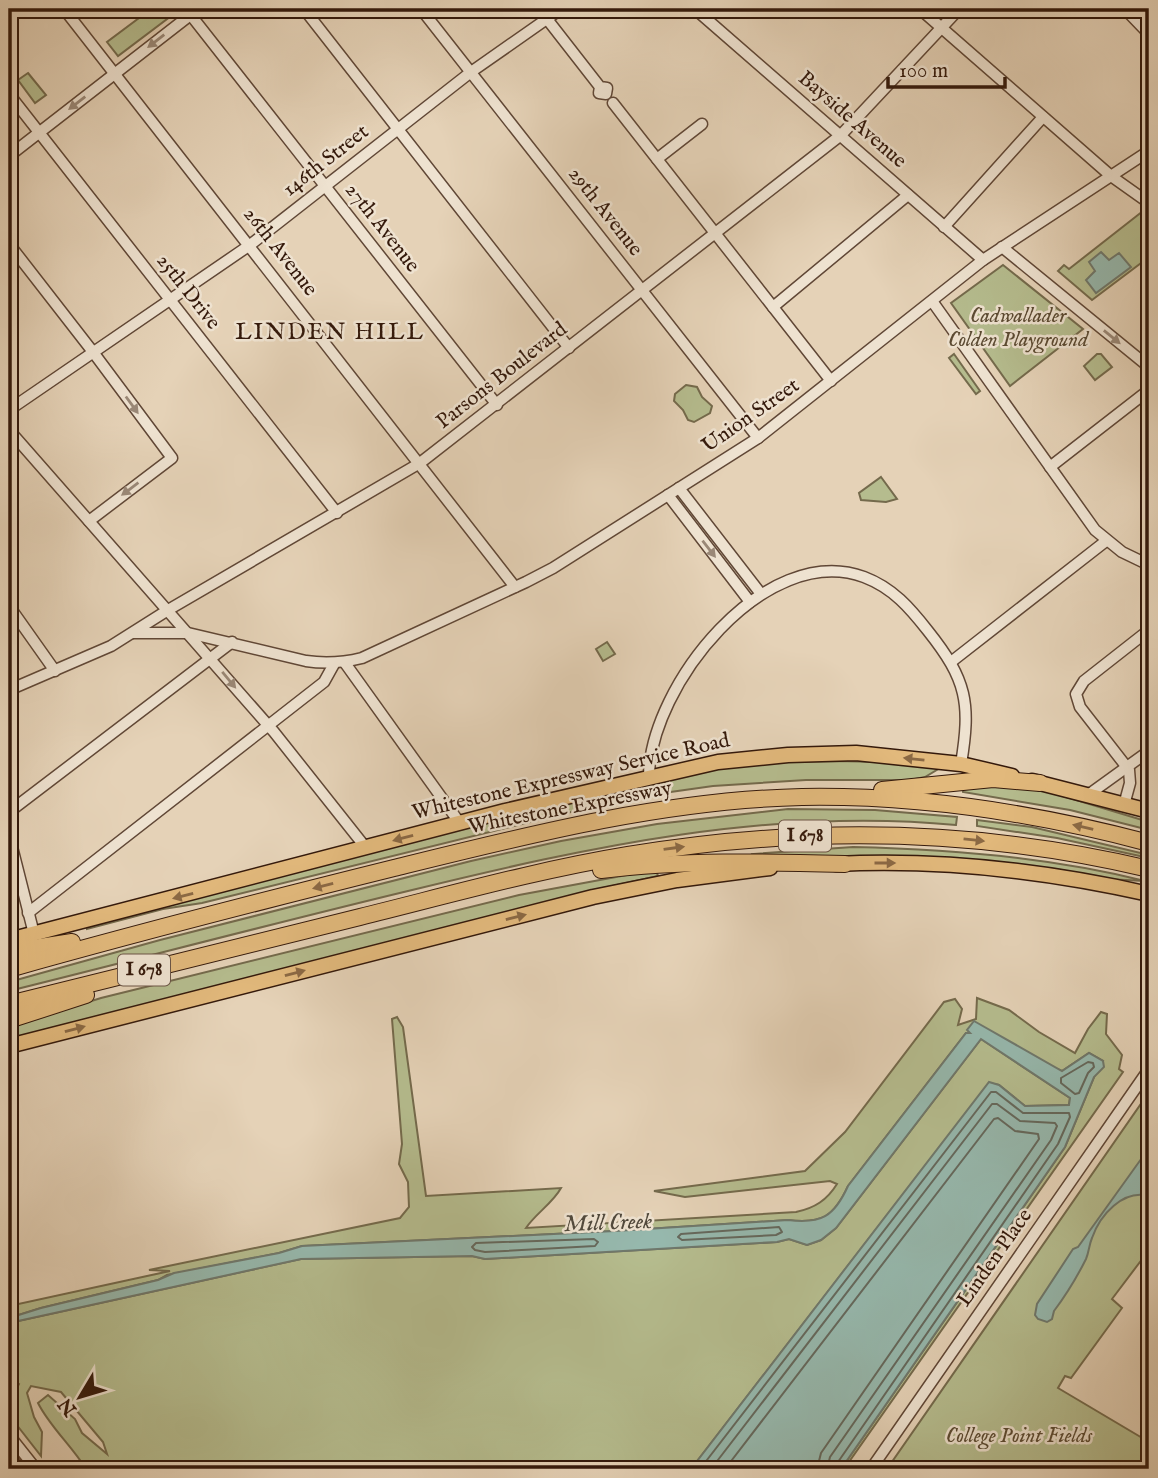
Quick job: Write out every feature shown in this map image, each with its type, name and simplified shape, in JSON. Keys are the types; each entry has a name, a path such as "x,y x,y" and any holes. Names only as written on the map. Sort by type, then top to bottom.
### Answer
{"highway":[{"path":"786,798 993,779 1040,783"},
{"name":"Whitestone Expressway","path":"9,969 269,899 469,849 561,829 687,807 786,798 873,798 958,805 1058,821 1149,843"},
{"name":"I 678","path":"9,1004 584,863 753,839 817,835 888,835 966,839 1049,849 1149,869"},
{"path":"487,885 650,865 749,862 845,864"},
{"path":"9,952 62,944 269,899"},
{"path":"9,1020 280,936"}],"main road":[{"name":"Whitestone Expressway Service Road","path":"9,940 459,822 718,762 788,755 856,753 961,764 1149,811"},
{"path":"9,1046 607,894 718,874 845,864 923,864 1001,869 1085,881 1149,894"}],"street":[{"name":"26th Avenue","path":"64,9 515,587"},
{"path":"304,9 569,348"},
{"name":"29th Avenue","path":"421,9 758,438"},
{"name":"146th Street","path":"9,410 250,245 471,72 561,9"},
{"name":"Bayside Avenue","path":"695,9 983,260"},
{"path":"920,9 1111,176 1149,203"},
{"name":"Parsons Boulevard","path":"9,690 111,646 420,463 841,135 959,9"},
{"path":"1125,9 1149,34"},
{"path":"9,156 191,11"},
{"name":"27th Avenue","path":"191,11 497,405"},
{"path":"547,19 600,87"},
{"name":"25th Drive","path":"9,94 337,513"},
{"path":"613,103 831,381"},
{"path":"944,227 1043,117"},
{"path":"657,159 702,124"},
{"name":"Union Street","path":"340,663 362,659 553,568 758,438 983,260 1149,151"},
{"path":"773,307 908,195"},
{"path":"9,244 172,458 89,521"},
{"path":"1002,247 1149,368"},
{"path":"932,301 1095,530 1122,552 1149,565"},
{"path":"1050,467 1149,390"},
{"path":"9,430 269,727 366,848"},
{"path":"679,488 761,594"},
{"path":"668,495 750,602"},
{"path":"951,662 1106,541"},
{"path":"649,776 659,730 681,682 715,635 761,594 788,579 815,572 842,572 883,586 904,602 951,662 963,687 967,706 961,764"},
{"path":"9,606 55,671"},
{"path":"1124,805 1130,780 1128,768 1080,707 1076,694 1087,678 1149,630"},
{"path":"133,633 188,633 306,661 340,663 459,822"},
{"path":"9,812 232,642"},
{"path":"29,913 269,727 324,682 340,663"},
{"path":"1088,795 1149,751"},
{"path":"9,835 34,934"},
{"name":"Linden Place","path":"871,1469 1149,1069"},
{"path":"9,1435 36,1469"},
{"path":"9,1455 20,1469"}],"green space":[{"path":"145,9 172,9 175,13 118,56 107,42 147,12"},
{"path":"28,73 46,95 35,103 18,80"},
{"path":"1143,211 1149,216 1149,257 1092,300 1058,271 1064,265 1069,269"},
{"name":"Cadwallader Colden Playground","path":"1003,265 1083,329 1010,386 951,303"},
{"path":"954,354 980,391 976,394 949,358"},
{"path":"1097,354 1101,354 1112,367 1095,380 1084,366"},
{"path":"686,385 697,387 702,397 712,406 710,413 694,422 688,420 674,401 675,394"},
{"path":"881,477 897,499 886,502 861,500 859,493"},
{"path":"607,642 615,654 603,661 596,649"},
{"path":"837,761 940,768 925,777 910,780 806,780 713,786 628,798 87,929 465,827 719,768 781,762"},
{"path":"963,786 1033,787 1149,822 1149,830 1070,810 963,792"},
{"path":"788,809 875,810 957,817 956,825 887,821 749,826 612,846 408,891 9,991 9,982 160,940 471,861 657,824"},
{"path":"977,820 1032,827 1149,855 1149,858 1057,838 977,826"},
{"path":"853,847 926,850 1036,860 1145,881 1106,879 1061,870 916,856 758,858 753,854"},
{"path":"643,872 657,873 658,876 9,1039 9,1027 101,998 519,895"},
{"path":"977,998 1009,1010 1075,1053 1101,1012 1107,1014 1106,1034 1122,1055 1119,1069 1123,1072 844,1469 841,1469 1065,1147 1103,1061 1089,1053 1062,1071 972,1033 966,1033 848,1186 838,1205 826,1216 810,1221 302,1246 167,1275 158,1280 9,1318 9,1306 170,1271 149,1270 400,1218 409,1207 408,1182 399,1164 402,1144 392,1019 397,1017 403,1027 426,1196 561,1188 526,1228 796,1212 815,1206 829,1195 837,1184 830,1181 685,1197 654,1191 805,1171 845,1132 944,1002 955,999 962,1009 958,1025 976,1019"},
{"path":"981,1039 1070,1098 1069,1105 1025,1106 999,1085 989,1083 691,1469 86,1469 38,1403 48,1395 75,1419 82,1433 107,1454 103,1442 61,1392 31,1386 27,1393 42,1432 41,1456 9,1415 9,1394 13,1395 19,1384 9,1376 9,1323 301,1259 472,1256 485,1259 777,1242 789,1239 807,1245 821,1240 836,1228"},
{"name":"College Point Fields","path":"1145,1098 1149,1101 1149,1250 1112,1299 1122,1308 1071,1378 1065,1376 1058,1388 1149,1442 1149,1469 887,1469"}],"water":[{"path":"1101,252 1109,260 1119,253 1131,267 1096,293 1086,280 1095,271 1089,262"},
{"path":"974,1021 1062,1071 1089,1053 1103,1061 1104,1067 1094,1077 1065,1147 841,1469 691,1469 989,1082 999,1085 1025,1106 1069,1105 1070,1098 981,1039 836,1228 821,1240 807,1245 789,1239 777,1242 485,1259 472,1256 301,1259 9,1323 9,1318 41,1308 158,1280 174,1273 279,1253 302,1246 818,1219 837,1205 848,1186 966,1033 970,1033 967,1030"},
{"path":"1149,1148 1149,1196 1130,1196 1107,1213 1096,1229 1083,1266 1054,1311 1052,1319 1047,1322 1038,1319 1035,1315 1037,1304 1073,1249 1078,1247"}],"district":[{"name":"LINDEN HILL","path":"330,332"}],"water label":[{"name":"Mill Creek","path":"608,1223"}]}
